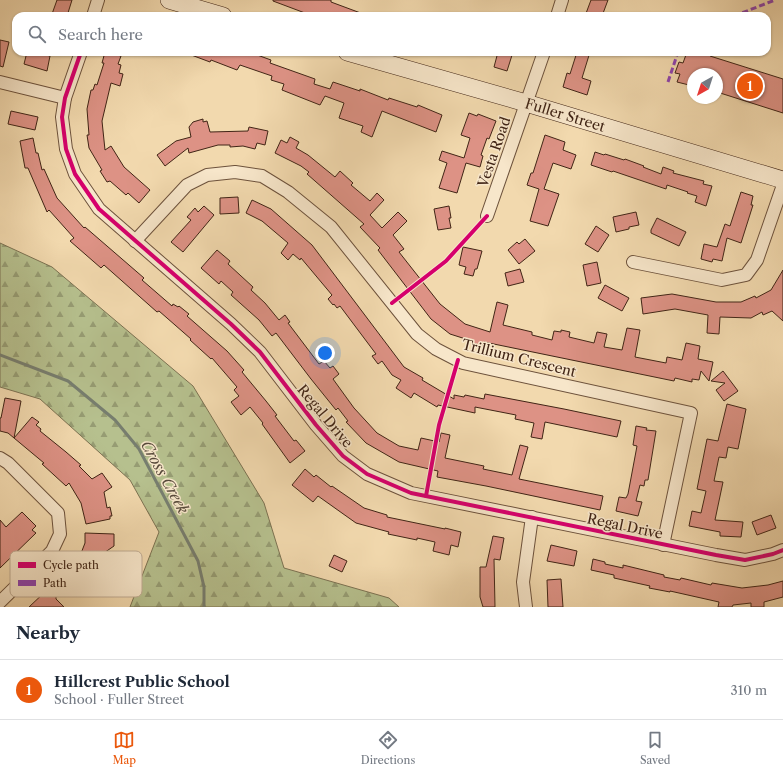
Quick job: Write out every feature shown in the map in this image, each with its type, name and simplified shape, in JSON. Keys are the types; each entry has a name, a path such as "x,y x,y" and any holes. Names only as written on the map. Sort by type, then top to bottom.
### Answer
{"street":[{"path":"94,12 98,0"},
{"path":"169,0 210,12"},
{"path":"558,12 562,0"},
{"name":"Regal Drive","path":"80,56 65,98 62,117 66,149 75,174 99,209 231,324 260,352 316,425 343,456 367,474 411,493 663,545 745,560 773,554 783,550"},
{"name":"Fuller Street","path":"361,56 526,103 783,180"},
{"name":"Vesta Road","path":"487,216 543,56"},
{"path":"0,82 65,98"},
{"name":"Trillium Crescent","path":"135,241 187,185 207,175 234,172 262,176 288,192 331,226 417,334 436,350 463,363 691,413 663,545"},
{"path":"633,262 722,280 746,275 757,260 783,185"},
{"path":"0,458 8,463 58,513 60,534 52,551"},
{"path":"526,607 523,582 532,517"},
{"path":"0,602 10,592"}],"green space":[{"path":"0,243 52,267 193,386 264,503 284,568 389,598 399,607 130,607 134,597 142,597 142,576 159,532 130,480 40,399 0,387"}],"building":[{"path":"57,0 72,0 68,12 53,12"},
{"path":"331,0 331,2 358,12 302,12 273,1"},
{"path":"591,0 608,0 604,12 586,12"},
{"path":"0,40 9,42 3,67 0,66"},
{"path":"26,56 50,56 47,71 24,64"},
{"path":"104,56 121,56 118,64 121,65 119,73 123,74 120,86 111,83 102,121 105,150 111,146 124,167 150,190 139,203 128,193 126,195 110,181 107,182 89,148 87,135 89,135 87,109 91,90 93,90 95,84 97,85 104,63 102,63"},
{"path":"194,56 260,56 271,60 270,63 315,79 314,84 330,89 333,82 360,91 360,89 388,100 389,98 417,107 418,105 442,115 436,132 382,111 372,137 361,132 363,126 339,118 344,103 325,96 320,105 282,90 284,84 271,80 272,76 240,65 237,70 211,60 210,62"},
{"path":"497,56 512,56 507,71 494,67"},
{"path":"576,56 589,56 582,78 591,81 587,95 563,87 567,73 570,74"},
{"path":"686,56 710,56 783,79 783,113 723,94 723,68 687,68 687,84 677,82 680,74 675,73 679,62 683,63"},
{"path":"11,111 38,117 35,130 8,124"},
{"path":"469,113 477,116 478,114 496,121 489,139 487,138 481,155 483,156 480,167 466,163 457,193 439,188 447,163 439,160 442,151 464,158 470,138 461,135"},
{"path":"203,119 203,122 207,121 210,132 248,131 249,127 268,131 265,145 257,143 255,149 243,146 230,147 230,145 218,145 189,153 188,148 165,166 157,155 176,141 191,137 189,127 193,122"},
{"path":"545,135 565,142 563,150 576,155 571,169 553,163 544,189 559,194 548,226 530,221 539,189 527,185 531,173 533,173"},
{"path":"290,137 299,142 296,148 308,155 335,177 340,171 353,183 351,185 370,201 377,193 384,200 370,215 382,228 398,212 407,221 393,235 404,249 399,252 440,304 465,324 490,332 497,302 508,305 503,325 532,332 532,335 552,340 554,331 561,332 561,330 570,332 569,337 594,343 597,332 607,334 604,347 622,350 627,328 640,330 635,357 666,363 667,357 682,360 686,343 700,346 698,359 713,362 709,381 701,371 699,380 692,379 692,382 675,378 674,381 484,342 482,346 450,334 431,319 378,250 380,248 360,227 364,224 307,174 309,172 301,166 275,153 281,140 287,143"},
{"path":"33,138 42,170 44,169 57,198 84,228 85,227 144,278 142,280 172,306 173,304 178,307 179,306 189,314 187,316 227,351 244,370 242,372 277,415 275,416 294,441 296,440 305,451 290,463 262,424 263,423 250,407 241,415 231,402 239,396 234,390 237,387 212,358 211,359 190,340 191,339 159,311 157,312 104,265 101,268 70,241 74,238 49,210 47,212 28,168 25,168 20,141"},
{"path":"595,152 624,160 625,159 661,174 663,167 674,171 673,173 704,181 703,184 712,186 706,206 695,202 697,196 687,193 688,192 667,185 666,189 591,165"},
{"path":"741,192 753,196 751,205 753,205 741,243 727,238 722,261 713,259 712,262 701,259 704,244 717,247 725,224 730,226"},
{"path":"238,197 239,213 220,214 220,198"},
{"path":"252,200 271,209 312,245 404,367 423,378 422,380 454,399 454,395 464,397 465,395 484,399 485,394 621,421 617,437 545,422 542,439 531,437 534,423 515,419 516,415 475,407 475,413 438,405 437,407 414,393 411,398 396,388 401,380 392,375 382,361 378,364 372,356 376,354 340,306 337,308 328,299 332,295 301,258 300,260 293,254 288,260 281,253 288,243 262,221 246,213"},
{"path":"204,206 214,215 183,252 171,242 191,220 187,217 195,208 198,212"},
{"path":"449,206 451,228 438,230 434,209"},
{"path":"636,212 639,225 616,232 613,217"},
{"path":"657,218 686,232 679,246 651,233"},
{"path":"596,226 609,235 598,252 585,244"},
{"path":"525,239 535,251 519,264 508,250 517,242 519,244"},
{"path":"463,247 482,251 477,269 475,269 473,276 464,274 466,267 459,265"},
{"path":"217,250 230,261 228,264 253,287 251,290 265,303 279,320 285,315 290,322 288,323 319,364 324,361 330,368 333,366 339,374 333,379 354,408 377,433 399,446 418,450 421,438 439,442 441,433 450,435 445,458 484,466 483,469 512,475 520,445 528,447 519,479 603,496 600,510 437,477 438,471 399,462 366,443 346,422 348,421 338,408 336,410 276,333 272,336 259,320 231,295 233,292 221,281 219,284 201,268"},
{"path":"597,262 601,283 587,286 583,265"},
{"path":"520,269 524,282 508,286 505,273"},
{"path":"783,270 783,321 772,311 763,315 762,312 751,318 720,317 719,334 707,333 708,315 675,309 643,314 641,298 672,294 716,302 741,302 755,296 756,298 771,290"},
{"path":"605,285 629,298 622,311 598,298"},
{"path":"723,371 738,391 724,401 716,390 725,383 711,381"},
{"path":"5,398 21,401 14,438 8,433 0,431 0,418"},
{"path":"727,404 746,409 738,449 728,447 726,458 719,457 714,481 723,482 715,520 743,522 741,537 720,536 720,532 689,526 692,511 701,513 706,491 697,489 707,439 718,441"},
{"path":"32,417 39,422 36,425 41,429 40,431 81,465 79,466 92,479 102,473 112,487 104,492 107,508 110,507 112,516 110,516 110,519 86,524 81,503 69,483 66,486 42,464 44,463 14,438"},
{"path":"636,426 647,428 646,430 656,431 648,480 645,480 644,486 640,485 636,501 642,502 638,516 616,511 619,497 626,498 628,494 637,446 633,445"},
{"path":"305,469 314,477 316,475 331,487 332,486 364,508 387,515 387,517 461,532 458,547 451,545 449,555 433,551 435,542 388,534 389,532 356,523 318,496 313,502 292,485"},
{"path":"22,512 36,526 32,530 36,533 17,551 10,551 10,558 0,568 0,520 6,527"},
{"path":"771,515 776,528 757,535 752,522"},
{"path":"85,533 114,534 114,546 107,551 82,551 85,543"},
{"path":"493,536 504,538 500,560 494,559 495,607 483,607 480,597 480,567 486,567"},
{"path":"551,545 577,551 574,566 547,561"},
{"path":"334,555 347,561 342,572 329,566"},
{"path":"593,559 605,562 605,564 623,568 623,565 664,575 664,577 680,580 681,578 711,585 712,583 742,588 768,585 783,581 783,597 764,602 764,607 751,607 751,603 733,605 732,607 718,607 719,602 649,588 650,586 614,578 614,575 591,570"},
{"path":"561,579 563,607 548,607 547,580"},
{"path":"40,597 56,597 56,599 64,607 29,607"}],"waterway":[{"name":"Cross Creek","path":"0,355 68,381 115,420 139,449 198,561 204,587 204,607"}],"marked path":[{"path":"744,12 775,0"},
{"path":"668,82 677,56"}],"cycle path":[{"path":"80,56 65,98 62,117 66,149 75,174 99,209 231,324 260,352 316,425 343,456 367,474 411,493 716,555 745,560 773,554 783,550"},
{"path":"392,303 446,261 487,216"},
{"path":"426,496 439,425 458,360"}],"place":[{"name":"Hillcrest Public School","path":"750,86"}]}
